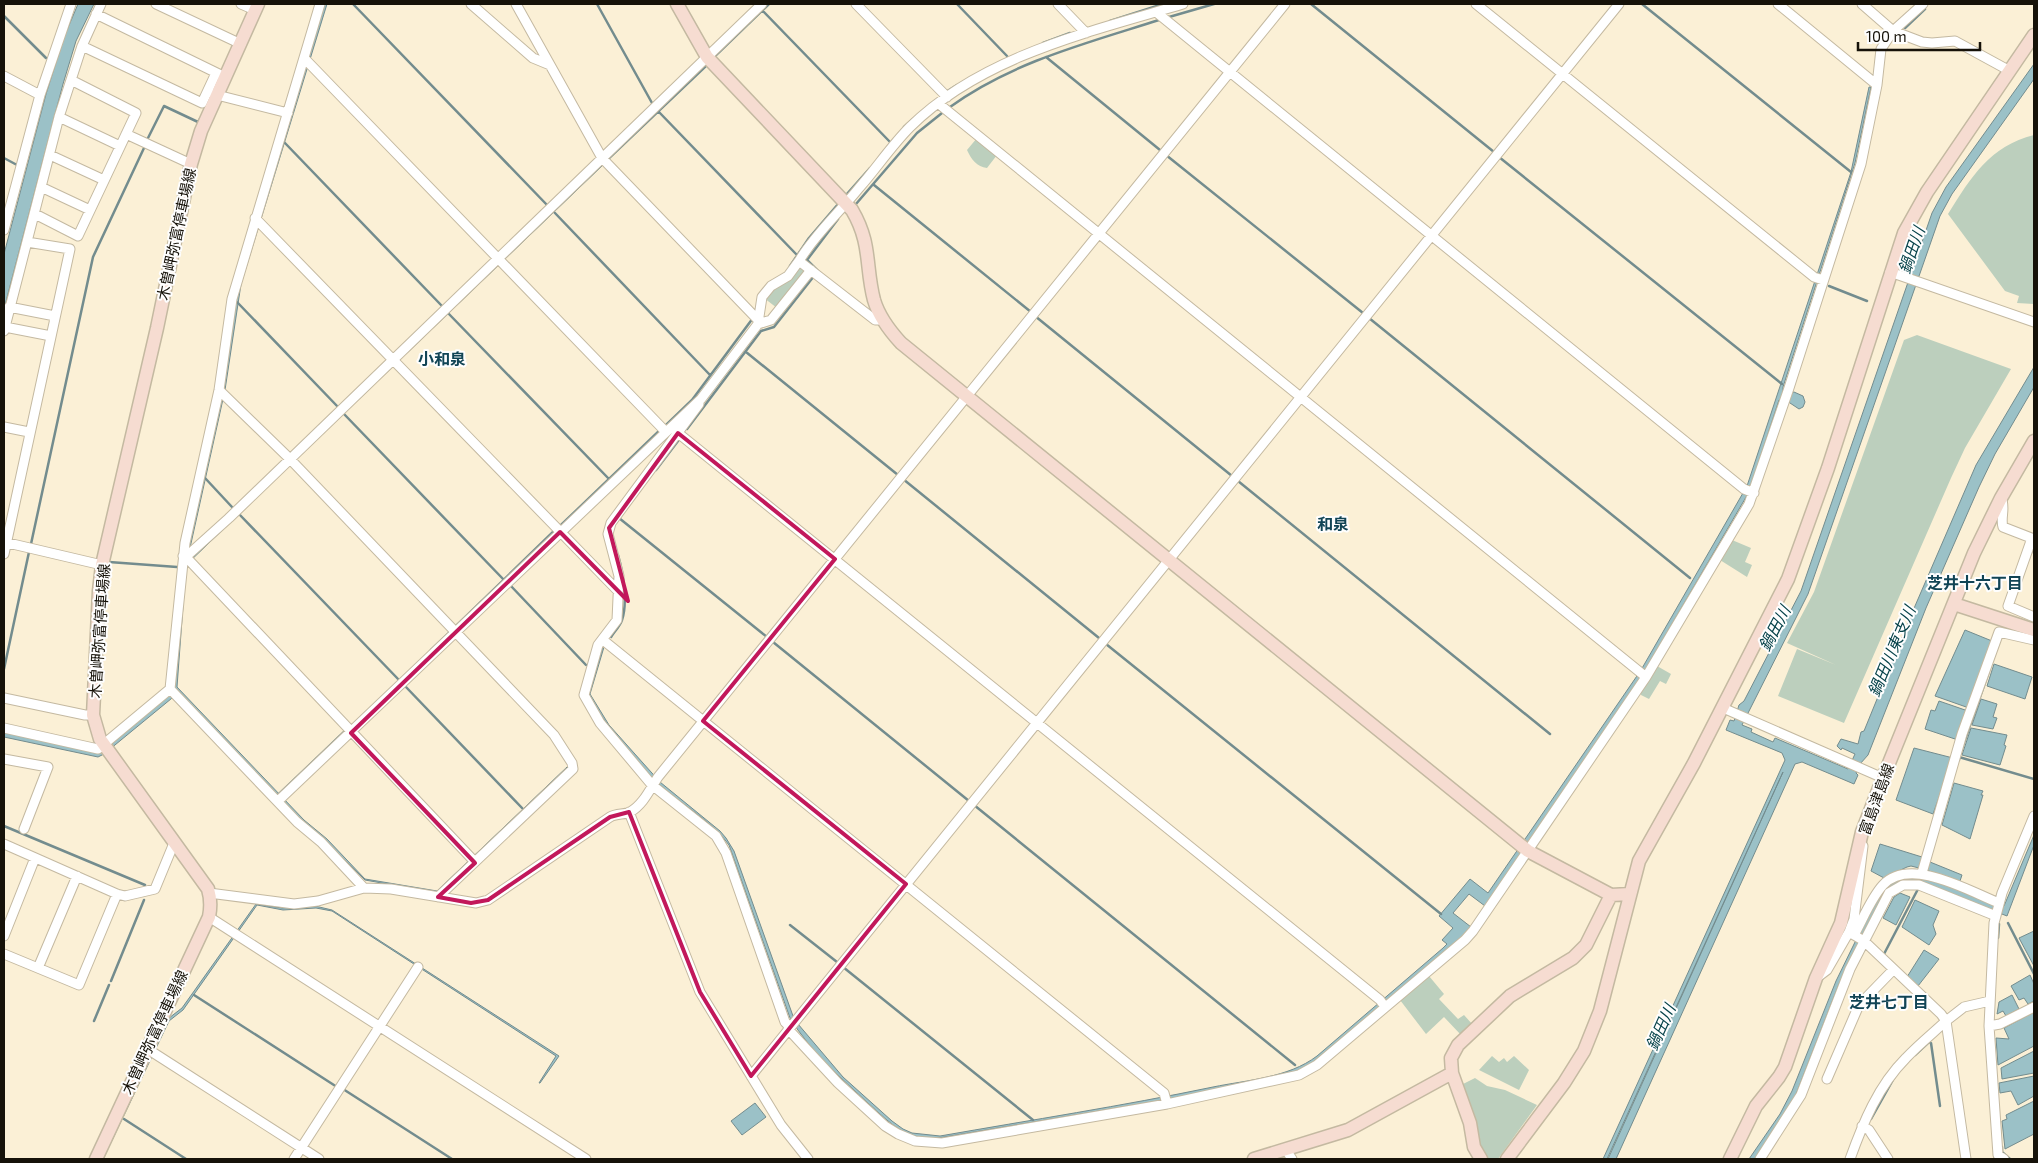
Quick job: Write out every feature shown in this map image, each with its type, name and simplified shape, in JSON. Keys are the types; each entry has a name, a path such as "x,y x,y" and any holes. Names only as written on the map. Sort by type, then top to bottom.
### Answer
{"street":[{"path":"4,230 40,95 66,13 71,4"},
{"path":"51,336 4,329 59,117 82,46 101,4"},
{"path":"156,4 241,44"},
{"path":"242,4 257,7"},
{"path":"4,728 98,749 106,748 173,692 187,557 222,392 232,298 258,220 288,113 307,60 320,4"},
{"path":"471,4 533,58 550,65"},
{"path":"516,4 602,158 756,319 771,320 811,270"},
{"path":"677,4 707,57 846,202 857,218 865,236 874,301 882,320 901,343 1524,848 1611,895 1630,894"},
{"path":"187,557 292,461 762,4"},
{"path":"856,4 947,97"},
{"path":"1058,4 1086,33"},
{"path":"1183,4 1053,44 991,71 947,97 910,127 857,191 811,241 788,276 771,286 762,297 756,319 701,399 696,410 610,523 608,534 617,567 617,620 598,645 584,695 600,723 655,782 716,836 726,853 785,1022 792,1025 838,1083 885,1126 906,1138 924,1143 942,1143 1299,1075 1317,1065 1383,1004 1465,940 1524,848 1688,609 1749,491 1786,397 1819,279 1861,164 1877,85 1881,48 1893,31 1923,4"},
{"path":"209,893 294,904 318,901 364,888 391,889 471,903 488,900 610,817 618,813 630,812 650,793 655,782 703,721 1285,4"},
{"path":"1476,4 1819,279"},
{"path":"751,1076 1619,4"},
{"path":"1778,4 1877,85"},
{"path":"1862,4 1893,31 1922,42 1955,41 2010,71"},
{"name":"木曽岬弥富停車場線","path":"96,1159 150,1051 209,917 211,898 209,893 100,739 93,715 99,591 102,565 157,328 191,164 212,94 221,75 241,44 257,7"},
{"path":"1156,12 1749,491"},
{"path":"96,14 221,75"},
{"path":"1507,1159 1564,1083 1584,1051 1600,1011 1639,861 1728,710 1788,580 1856,385 1890,272 1904,234 1927,192 2034,35"},
{"path":"82,46 202,103 212,94 288,113"},
{"path":"307,60 665,431"},
{"path":"4,76 40,95"},
{"path":"34,214 78,236 136,113 71,80"},
{"path":"939,104 1643,674"},
{"path":"59,117 120,146"},
{"path":"126,134 191,164"},
{"path":"50,155 104,180"},
{"path":"41,187 90,210"},
{"path":"258,220 618,591"},
{"path":"4,554 5,542 70,250 27,242"},
{"path":"799,261 876,320 882,320"},
{"path":"1890,272 2034,322"},
{"path":"9,307 55,316"},
{"path":"222,392 292,461 554,736 572,763 573,769 473,860 438,897"},
{"path":"280,799 665,431 701,399"},
{"path":"4,427 29,432"},
{"path":"678,433 1383,1004"},
{"name":"富島津島線","path":"1730,1159 1756,1106 1779,1077 1784,1067 1816,978 1840,923 1862,832 1882,778 1974,554 2001,498 2034,441"},
{"path":"2001,498 2004,504 2003,527 2033,538 2008,606 2034,617"},
{"path":"5,542 102,565"},
{"path":"187,557 473,860"},
{"path":"1954,604 2034,630"},
{"path":"1922,873 1962,734 1999,632 2034,640"},
{"path":"603,640 906,884 1165,1099"},
{"path":"173,692 280,799 297,822 327,848 364,888"},
{"path":"4,698 93,715"},
{"path":"1728,710 1882,778"},
{"path":"4,761 48,767 24,829"},
{"path":"630,812 700,992 781,1125 808,1159"},
{"path":"2004,1159 1998,1155 1989,1026 1992,951 1998,904 2032,828 2034,816"},
{"path":"1853,935 1863,855 1862,832"},
{"path":"4,844 125,896 155,889 174,843"},
{"path":"4,936 35,858"},
{"path":"1816,978 1827,970 1853,935 1876,895 1887,881 1899,874 1922,873 1998,904"},
{"path":"38,968 77,876"},
{"path":"1760,1159 1800,1095 1850,969 1889,893 1903,885 1919,885 1996,916"},
{"path":"4,954 79,985 117,894"},
{"path":"1481,1159 1474,1147 1470,1123 1452,1073 1451,1058 1458,1045 1510,996 1573,958 1586,945 1611,895"},
{"path":"209,917 586,1159"},
{"path":"1853,935 1864,941 1941,1014 1946,1021 1966,1159"},
{"path":"294,1159 418,967"},
{"path":"1827,1079 1859,1005 1893,970"},
{"path":"1850,1159 1862,1126 1894,1072 1905,1059 1964,1007 1990,1001"},
{"path":"1989,1026 2000,1024 2034,1007"},
{"path":"150,1051 319,1159"},
{"path":"1254,1159 1289,1155 1348,1130 1452,1073"},
{"path":"1862,1126 1869,1130 1888,1159"}],"highlighted area":[{"path":"678,433 835,559 703,721 906,884 751,1076 700,992 629,812 610,817 488,900 471,903 438,897 475,863 351,733 560,532 628,601 609,528"}],"green space":[{"path":"2034,135 2034,304 2017,303 2019,296 2005,291 1948,214 1983,165 2005,147"},
{"path":"977,138 997,155 987,168 975,162 967,150"},
{"path":"799,264 805,269 805,272 777,308 764,298"},
{"path":"1917,335 2011,369 1965,448 1844,723 1778,696 1797,649 1836,665 1787,643 1814,592 1904,340"},
{"path":"1732,540 1751,548 1745,562 1752,565 1747,577 1720,560"},
{"path":"1657,666 1671,674 1666,684 1660,681 1649,699 1641,695 1640,692"},
{"path":"1429,976 1444,994 1439,999 1458,1019 1464,1015 1473,1025 1461,1035 1444,1017 1426,1034 1400,1000"},
{"path":"1492,1056 1499,1062 1504,1058 1507,1062 1514,1056 1529,1070 1519,1090 1479,1070"},
{"path":"1475,1078 1487,1086 1505,1090 1537,1105 1498,1159 1486,1158 1480,1153 1461,1085"}],"water":[{"path":"78,4 94,4 76,41 63,84 4,309 4,254 46,94 64,37"},
{"path":"324,4 327,4 241,284 225,390 188,557 604,164 186,565 177,687 304,820 327,839 365,879 437,891 567,767 569,769 437,893 365,880 327,842 304,824 177,694 98,757 4,737 4,732 102,752 173,691 183,565 235,300"},
{"path":"2034,64 2034,79 1952,194 1940,216 1808,594 1742,725 1752,729 1751,732 1773,742 1775,738 1848,769 1855,754 1842,748 1841,750 1837,746 1841,739 1858,744 1861,732 1864,731 1915,606 1976,465 2034,367 2034,387 1995,454 1979,487 1926,608 1868,755 1860,764 1856,773 1858,775 1854,784 1802,762 1795,764 1616,1159 1608,1159 1783,772 1607,1159 1603,1159 1785,760 1782,753 1726,730 1730,720 1734,721 1739,705 1744,701 1801,591 1932,213 1946,187"},
{"path":"1869,87 1871,87 1855,163 1783,387 1783,393 1794,392 1803,396 1805,402 1803,407 1799,409 1787,401 1779,400 1749,492 1644,672 1485,906 1469,894 1453,913 1471,927 1463,938 1312,1063 1300,1070 1278,1077 1164,1100 928,1139 909,1134 893,1125 826,1064 790,1018 729,845 714,828 669,792 640,765 613,733 590,698 589,695 603,646 590,694 609,725 660,782 726,838 734,851 793,1016 843,1077 903,1129 912,1133 940,1136 1111,1107 1253,1080 1293,1069 1317,1056 1447,944 1442,940 1453,928 1439,916 1470,879 1488,893 1641,670 1747,486 1851,172"},
{"path":"1965,630 1992,641 1969,708 1935,696"},
{"path":"1994,664 2032,677 2025,699 1987,686"},
{"path":"1981,699 1997,704 1993,717 1997,718 1993,729 1972,725"},
{"path":"1939,701 1968,711 1958,740 1925,729 1931,710 1935,711"},
{"path":"1971,728 2007,735 2004,745 2006,746 2000,765 1962,755"},
{"path":"1914,748 1953,758 1933,814 1896,800"},
{"path":"1954,783 1983,791 1970,839 1942,825"},
{"path":"2034,835 2034,845 2007,916 1918,881 1896,884 1839,984 1795,1097 1757,1159 1749,1159 1780,1114 1792,1091 1836,981 1877,897 1892,881 1915,875 1944,884 1995,906 2004,906"},
{"path":"1880,844 1922,857 1919,868 1907,867 1884,878 1871,871"},
{"path":"1930,862 1962,875 1959,884 1927,870"},
{"path":"1900,893 1910,897 1896,925 1883,918 1894,897"},
{"path":"1915,900 1939,911 1933,925 1936,934 1929,945 1902,927"},
{"path":"256,904 282,908 315,906 332,910 559,1056 539,1083 556,1056 332,911 316,908 283,910 257,905 183,1010 169,1021 102,1159 169,1018 182,1008"},
{"path":"2034,931 2034,966 2019,938"},
{"path":"1924,950 1939,959 1918,986 1907,977"},
{"path":"2030,975 2034,984 2034,1001 2028,1004 2024,998 2019,1000 2011,986"},
{"path":"2012,995 2019,1009 2006,1016 2003,1011 1997,1014 1999,1002"},
{"path":"2034,1012 2034,1046 1998,1065 1996,1038 2009,1039 2004,1028"},
{"path":"2034,1051 2034,1073 2002,1079 2001,1068"},
{"path":"2034,1076 2034,1096 2018,1105 2011,1091 2000,1093 1999,1083"},
{"path":"2034,1101 2034,1134 2005,1149 2002,1121 2007,1119 2006,1115"},
{"path":"755,1103 766,1117 742,1135 731,1121"}],"waterway":[{"path":"353,4 548,206"},
{"path":"597,4 652,103"},
{"path":"714,57 769,4"},
{"path":"957,4 1007,56"},
{"path":"1110,21 1163,4"},
{"path":"1169,17 1214,4"},
{"path":"1311,4 1494,152"},
{"path":"1642,4 1851,172"},
{"path":"1905,28 1925,9"},
{"path":"762,10 891,143"},
{"path":"4,16 46,58"},
{"path":"950,107 974,91 1024,66 1051,55 1159,20"},
{"path":"1043,43 1070,33"},
{"path":"1046,57 1160,150"},
{"path":"608,159 708,64"},
{"path":"946,92 957,85"},
{"path":"147,140 164,106 198,122 200,119"},
{"path":"658,111 796,254"},
{"path":"856,204 917,133 942,113"},
{"path":"904,127 913,119"},
{"path":"284,142 442,306"},
{"path":"31,544 93,257 144,148"},
{"path":"1166,155 1363,313"},
{"path":"1499,157 1782,384"},
{"path":"4,158 17,165"},
{"path":"846,195 870,168"},
{"path":"874,185 1031,312"},
{"path":"790,266 809,238 839,203"},
{"path":"554,212 710,375"},
{"path":"818,271 807,260 838,219"},
{"path":"687,429 761,331 774,327 814,276"},
{"path":"1829,286 1867,301"},
{"path":"237,302 338,407"},
{"path":"448,313 609,479"},
{"path":"1035,316 1232,476"},
{"path":"665,426 692,400 753,318"},
{"path":"1369,318 1690,578"},
{"path":"746,352 898,475"},
{"path":"344,414 504,580"},
{"path":"560,526 659,431"},
{"path":"656,470 678,441"},
{"path":"205,478 232,507"},
{"path":"903,479 1099,638"},
{"path":"1238,481 1550,734"},
{"path":"239,514 399,680"},
{"path":"619,518 767,637"},
{"path":"455,627 554,531"},
{"path":"2031,553 2034,545"},
{"path":"4,669 29,552"},
{"path":"611,637 621,622 625,605 623,579 618,555"},
{"path":"109,562 177,567"},
{"path":"510,585 586,665"},
{"path":"431,650 450,632"},
{"path":"773,642 969,801"},
{"path":"1106,644 1441,914"},
{"path":"1961,751 1988,674"},
{"path":"405,686 523,809"},
{"path":"278,795 344,732"},
{"path":"1959,760 1959,757 2034,779"},
{"path":"974,805 1295,1065"},
{"path":"4,826 145,885"},
{"path":"1884,954 1918,889"},
{"path":"111,981 144,900"},
{"path":"2008,923 2034,974"},
{"path":"1998,938 1999,924"},
{"path":"790,925 837,962"},
{"path":"843,967 1033,1120"},
{"path":"94,1021 109,985"},
{"path":"194,995 337,1087"},
{"path":"1915,1055 1929,1042 1931,1043 1940,1106"},
{"path":"1871,1119 1894,1078"},
{"path":"343,1089 452,1159"},
{"path":"124,1119 186,1159"},
{"path":"2002,1147 2002,1152 2010,1159"}],"district":[{"name":"小和泉","path":"442,358"},
{"name":"和泉","path":"1333,523"},
{"name":"芝井十六丁目","path":"1975,582"},
{"name":"芝井七丁目","path":"1889,1001"}],"water label":[{"name":"鍋田川","path":"1911,250"},
{"name":"鍋田川","path":"1774,628"},
{"name":"鍋田川東支川","path":"1891,651"},
{"name":"鍋田川","path":"1660,1027"}]}
